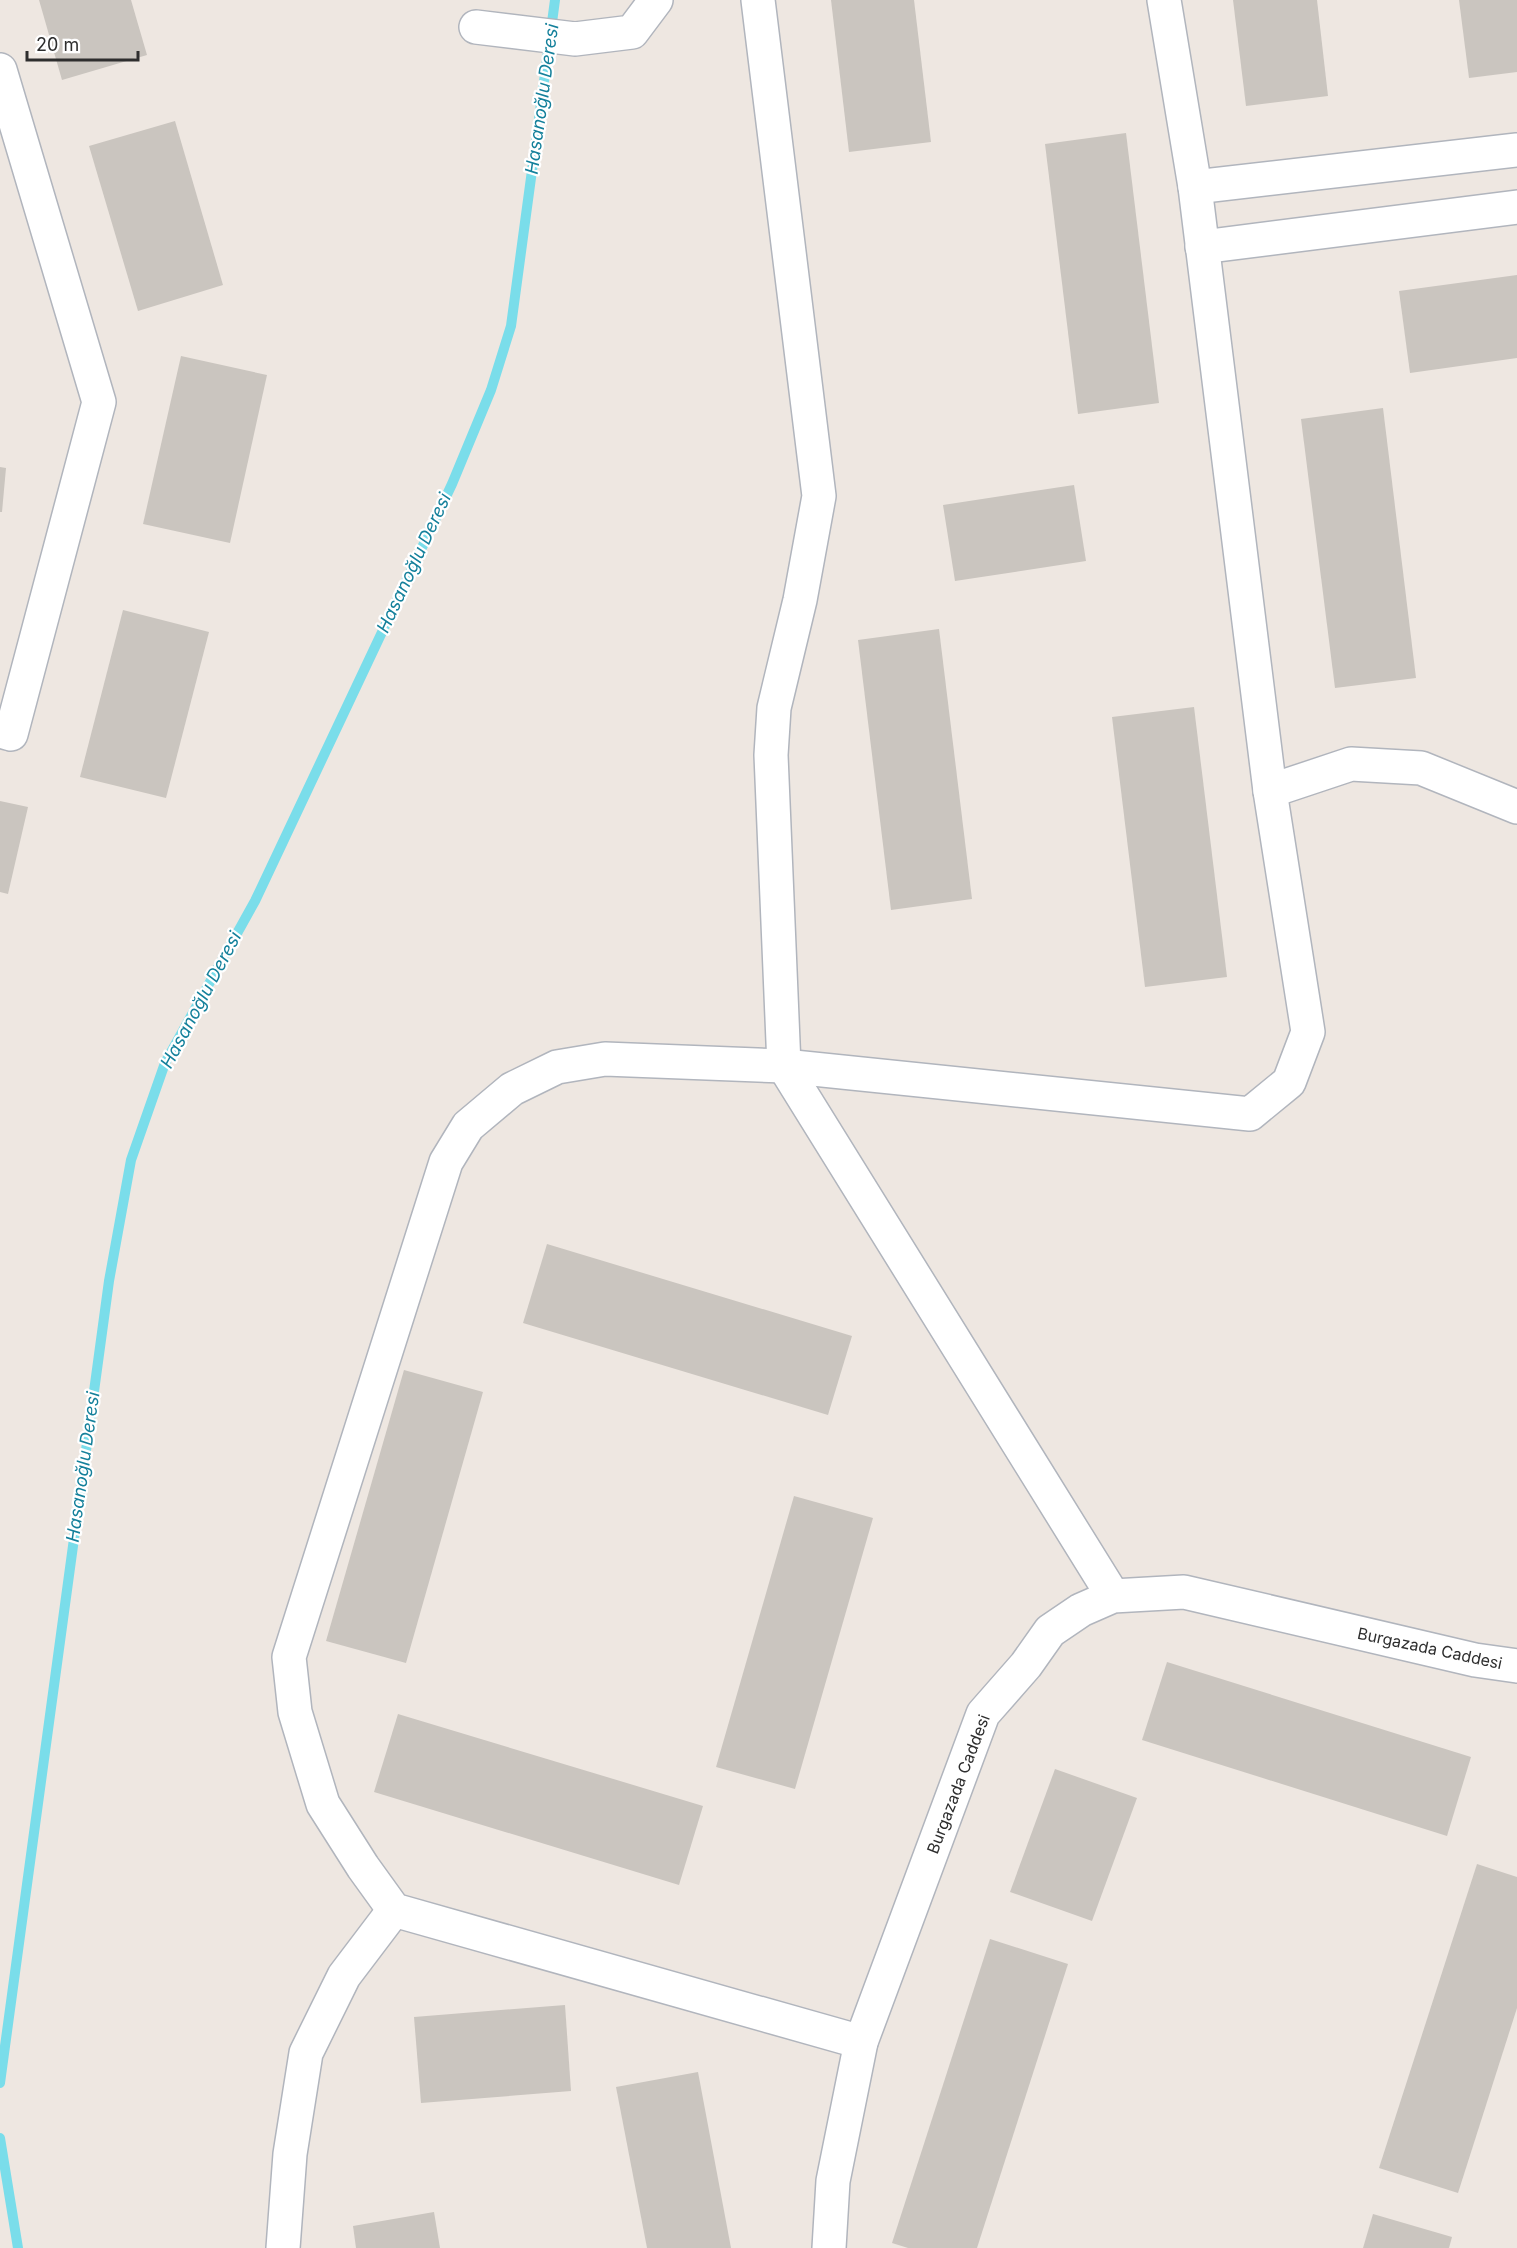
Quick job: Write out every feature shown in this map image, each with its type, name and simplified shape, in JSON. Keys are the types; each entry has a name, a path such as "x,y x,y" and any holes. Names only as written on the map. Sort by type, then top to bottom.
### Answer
{"street":[{"path":"476,27 575,39 632,32 656,0"},
{"path":"758,0 819,496 800,600 774,708 771,755 784,1066 1113,1596"},
{"path":"861,2042 394,1910 363,1868 323,1804 295,1712 289,1657 446,1162 468,1126 512,1089 557,1067 605,1059 784,1066 1250,1114 1289,1082 1308,1032 1270,791 1195,187 1164,0"},
{"path":"0,70 99,402 11,734 0,731"},
{"path":"1195,187 1517,150"},
{"path":"1202,247 1517,207"},
{"path":"1270,791 1351,764 1421,768 1517,807"},
{"name":"Burgazada Caddesi","path":"829,2248 833,2181 861,2042 983,1714 1026,1665 1050,1630 1081,1610 1113,1596 1184,1592 1475,1660 1517,1666"},
{"path":"283,2248 290,2154 306,2053 344,1976 394,1910"}],"building":[{"path":"39,0 131,0 147,55 62,80"},
{"path":"831,0 914,0 931,142 849,152"},
{"path":"1233,0 1317,0 1328,96 1246,106"},
{"path":"1459,0 1517,0 1517,72 1469,78"},
{"path":"175,121 223,285 138,311 89,146"},
{"path":"1126,133 1159,403 1078,414 1045,144"},
{"path":"1517,275 1517,358 1410,373 1399,291"},
{"path":"181,356 267,375 230,543 143,524"},
{"path":"1383,408 1416,678 1335,688 1301,419"},
{"path":"0,467 6,468 2,512 0,512"},
{"path":"1074,485 1086,561 955,581 943,505"},
{"path":"123,610 209,632 166,798 80,777"},
{"path":"939,629 972,899 891,910 858,640"},
{"path":"1194,707 1227,977 1145,987 1112,717"},
{"path":"0,801 28,807 8,894 0,892"},
{"path":"547,1244 852,1336 828,1415 523,1323"},
{"path":"404,1370 483,1392 406,1663 326,1641"},
{"path":"794,1496 873,1518 795,1789 716,1767"},
{"path":"1167,1662 1471,1757 1447,1836 1142,1740"},
{"path":"398,1714 703,1806 679,1885 374,1792"},
{"path":"1055,1769 1137,1798 1092,1921 1010,1892"},
{"path":"1477,1864 1517,1877 1517,2008 1458,2193 1379,2168"},
{"path":"990,1939 1068,1964 977,2248 908,2248 892,2243"},
{"path":"565,2005 571,2091 421,2103 414,2017"},
{"path":"698,2072 731,2248 647,2248 616,2087"},
{"path":"434,2212 440,2248 356,2248 353,2226"},
{"path":"1373,2214 1452,2237 1449,2248 1363,2248"}],"waterway":[{"name":"Hasanoğlu Deresi","path":"0,2083 109,1281 131,1160 165,1063 255,901 452,484 491,390 511,326 555,0"},
{"name":"Hasanoğlu Deresi","path":"0,2138 18,2248"}]}
